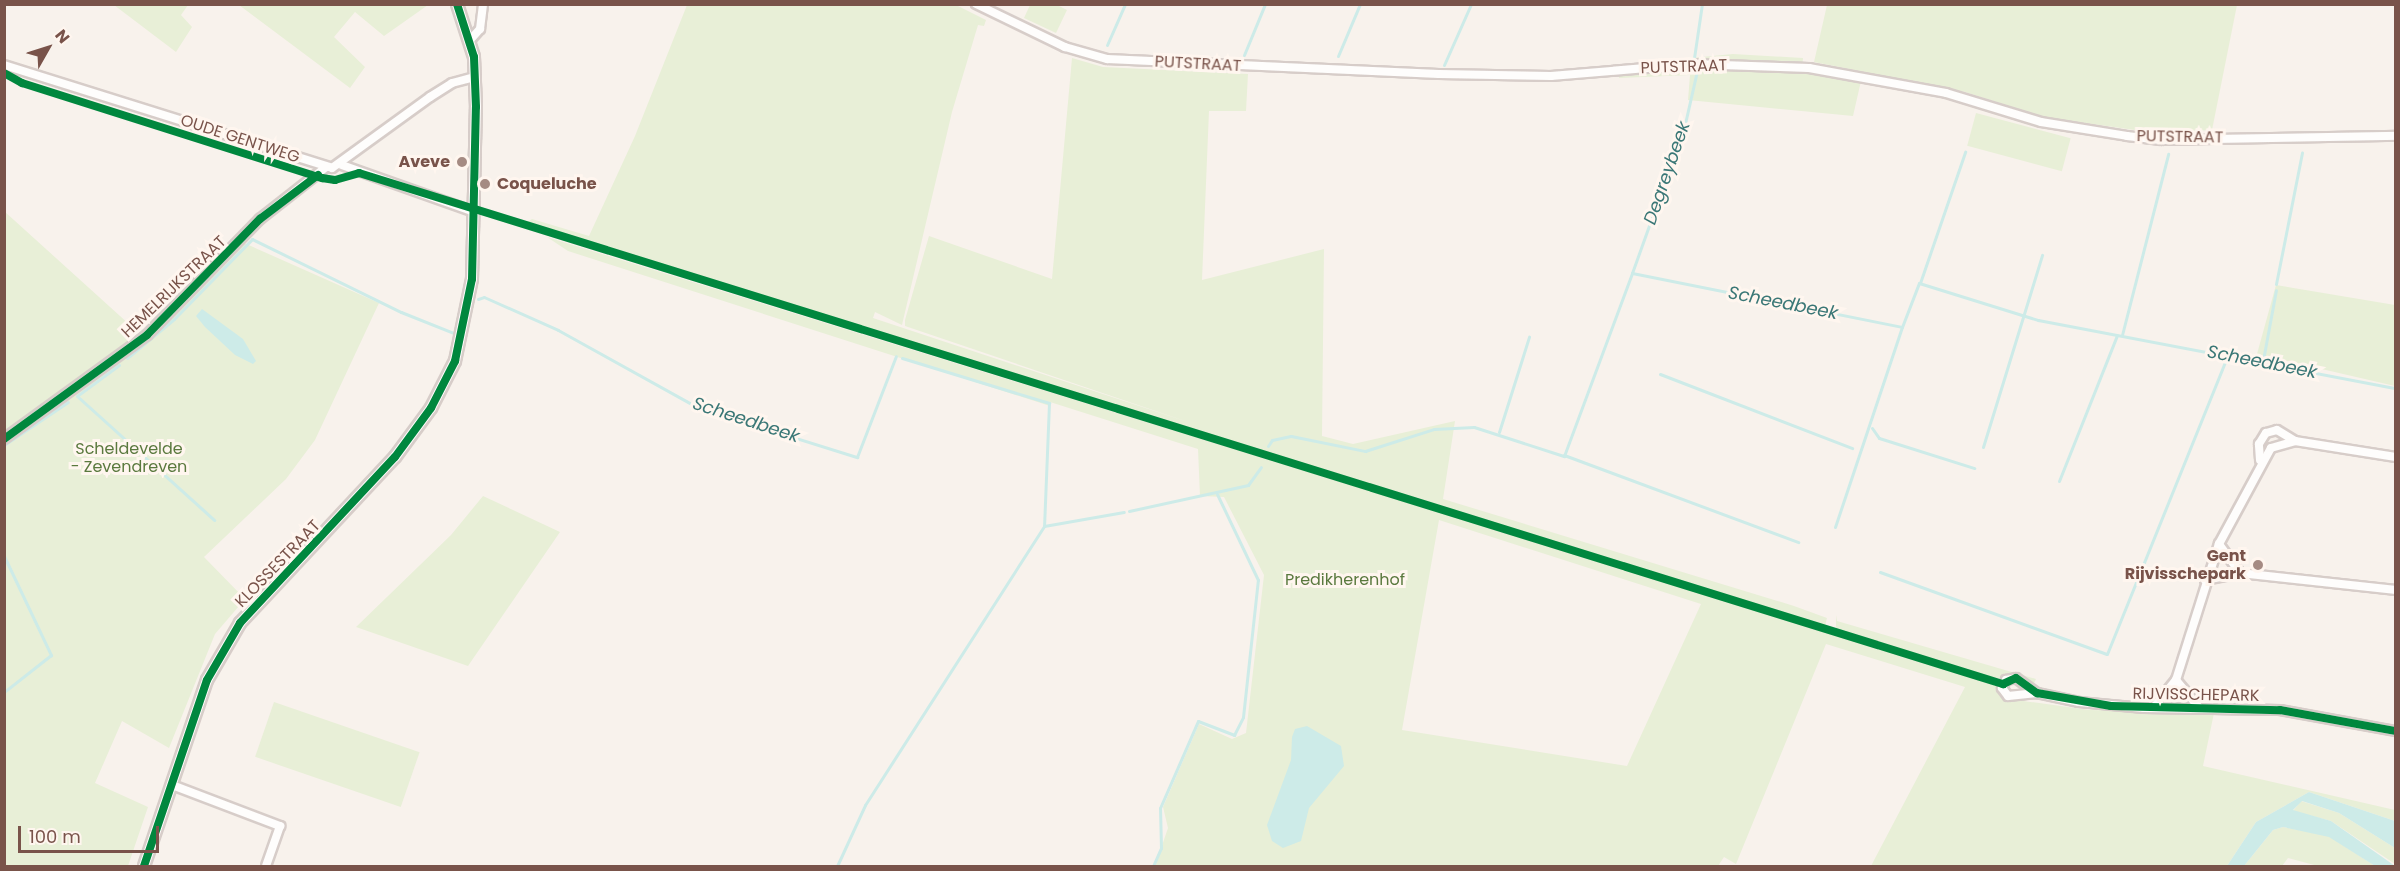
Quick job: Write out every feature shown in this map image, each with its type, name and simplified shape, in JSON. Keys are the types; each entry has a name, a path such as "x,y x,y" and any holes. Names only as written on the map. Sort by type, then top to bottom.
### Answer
{"street":[{"path":"457,4 470,40 480,29 483,4"},
{"name":"PUTSTRAAT","path":"976,4 1065,47 1107,58 1439,74 1551,75 1694,64 1809,68 1946,93 2041,122 2161,140 2396,136"},
{"name":"KLOSSESTRAAT","path":"144,867 207,680 234,632 260,599 370,487 415,430 454,361 470,303 475,77 470,40"},
{"name":"OUDE GENTWEG","path":"4,65 326,167 342,165 472,211"},
{"path":"342,165 430,97 452,83 475,77"},
{"name":"HEMELRIJKSTRAAT","path":"4,439 141,340 268,211 326,167"},
{"name":"RIJVISSCHEPARK","path":"2260,460 2259,444 2266,433 2277,430 2295,441"},
{"name":"RIJVISSCHEPARK","path":"2154,707 2176,681 2205,580 2219,544 2260,460 2276,444 2295,441 2396,457"},
{"path":"2219,544 2240,573"},
{"path":"2205,580 2240,573 2396,590"},
{"name":"RIJVISSCHEPARK","path":"2176,681 2199,707"},
{"name":"RIJVISSCHEPARK","path":"2037,693 2111,706 2199,707 2309,714 2396,731"},
{"path":"172,785 280,826 266,867"}],"green space":[{"path":"114,5 188,5 181,15 192,27 176,52"},
{"path":"239,5 428,5 384,36 355,12 334,37 365,67 350,88"},
{"path":"687,5 956,5 986,20 984,26 978,25 952,112 902,325 875,312 873,318 1191,423 905,326 905,320 929,236 1052,279 1072,58 1103,67 1248,74 1246,111 1209,111 1202,280 1324,249 1322,436 1353,444 1455,421 1443,499 1794,606 1827,618 1825,626 491,214 526,223 532,219 589,236 635,136"},
{"path":"1030,5 1057,5 1067,10 1056,33 1024,18"},
{"path":"1827,5 2237,5 2212,130 2156,133 2043,117 1965,92 1814,62"},
{"path":"1733,54 1803,58 1802,71 1861,81 1853,116 1688,100 1690,75 1619,78 1618,65"},
{"path":"1976,113 2071,138 2062,171 1967,146"},
{"name":"Scheldevelde - Zevendreven","path":"4,211 141,335 235,239 379,303 315,440 286,479 204,557 245,599 215,634 169,748 122,721 95,783 148,807 128,866 5,866"},
{"name":"Predikherenhof","path":"547,237 1998,685 2009,699 2090,710 2214,713 2203,766 2395,810 2395,821 2309,792 2256,822 2227,866 1871,866 1965,687 1826,644 1736,864 1724,857 1718,866 1155,866 1168,828 1163,807 1199,724 1232,739 1246,733 1264,575 1224,497 1200,496 1198,449 1050,402 1050,406 568,251","holes":["1439,520 1701,604 1627,766 1402,730"]},
{"path":"2276,285 2395,305 2395,386 2257,354"},
{"path":"483,496 560,532 468,666 356,627 451,535"},
{"path":"1836,615 1837,621 2036,679 2034,683 2010,673 2000,680 1836,630"},
{"path":"274,702 420,752 401,807 255,757"},
{"path":"2301,801 2339,813 2395,848 2395,864 2331,821 2293,811"},
{"path":"2283,827 2329,836 2375,866 2318,866 2288,858 2282,866 2244,866 2273,830"}],"water":[{"path":"202,309 243,339 256,361 253,364 235,355 205,327 196,316"},
{"path":"1307,726 1341,746 1344,766 1309,808 1301,841 1283,848 1272,841 1267,825 1291,760 1292,737 1295,729"},
{"path":"2309,792 2395,821 2395,848 2339,813 2302,801 2293,810 2331,821 2395,866 2375,866 2329,837 2283,827 2273,830 2244,866 2227,866 2256,822"}],"waterway":[{"path":"1107,45 1125,4"},
{"path":"1244,55 1265,4"},
{"path":"1338,56 1360,4"},
{"path":"1444,65 1471,4"},
{"name":"Degreybeek","path":"1694,58 1702,4"},
{"name":"Degreybeek","path":"1632,273 1684,128 1697,71"},
{"path":"1920,283 1965,152"},
{"path":"2276,284 2302,153"},
{"path":"2122,335 2168,154"},
{"name":"Scheedbeek","path":"127,358 174,319 252,239 401,312 456,334"},
{"path":"1983,447 2042,255"},
{"name":"Scheedbeek","path":"1268,446 1272,440 1291,436 1365,451 1434,429 1474,427 1564,456 1632,273 1902,327 1919,283 2038,320 2396,388"},
{"path":"2263,360 2276,290"},
{"name":"Scheedbeek","path":"478,299 484,297 558,330 697,407 857,457 896,356"},
{"path":"1835,527 1902,327"},
{"path":"2059,481 2117,335"},
{"path":"1499,432 1529,337"},
{"path":"1880,572 2107,654 2228,354"},
{"name":"Scheedbeek","path":"902,358 1049,403 1044,526"},
{"path":"119,365 77,396 214,520"},
{"path":"1660,374 1852,448"},
{"path":"4,445 68,402"},
{"path":"1872,428 1879,438 1974,468"},
{"path":"1564,455 1798,542"},
{"name":"Scheedbeek","path":"1129,511 1248,485 1261,467"},
{"path":"1153,866 1161,848 1160,808 1198,721 1234,735 1243,717 1258,580 1217,494"},
{"name":"Scheedbeek","path":"1044,526 1124,512"},
{"path":"837,866 865,805 1044,526"},
{"path":"4,556 51,655 4,692"}],"cycle path":[{"path":"144,866 207,680 240,623 395,457 431,408 455,361 472,279 476,107 474,57 457,4"},
{"path":"4,73 22,83 322,178 335,180 359,173 2003,684"},
{"path":"4,439 147,335 260,219 318,175"},
{"path":"2003,684 2016,678 2037,693 2111,706 2280,710 2396,731"}],"place":[{"name":"Aveve","path":"462,162"},
{"name":"Coqueluche","path":"485,184"},
{"name":"Gent Rijvisschepark","path":"2258,565"}]}
